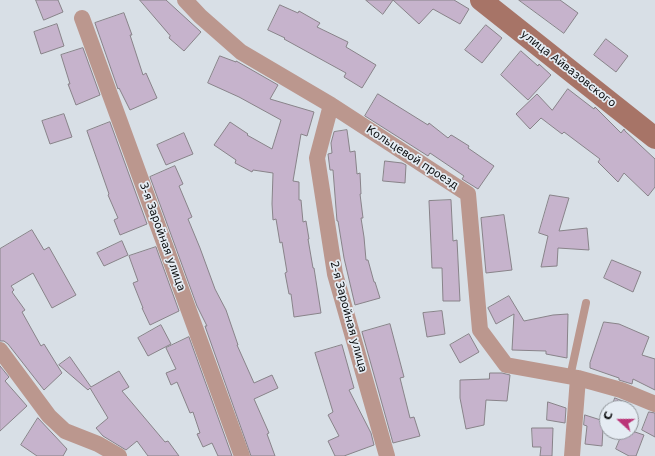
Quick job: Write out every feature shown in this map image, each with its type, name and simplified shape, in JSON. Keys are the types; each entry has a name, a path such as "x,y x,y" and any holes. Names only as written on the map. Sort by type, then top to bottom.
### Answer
{"street":[{"name":"Кольцевой проезд","path":"185,0 200,16 241,52 331,105 468,194 480,330 506,365 574,378"},
{"name":"улица Айвазовского","path":"481,0 655,138"},
{"name":"3-я Заройная улица","path":"82,18 242,456"},
{"name":"2-я Заройная улица","path":"331,105 317,158 335,274 387,456"},
{"path":"0,350 49,416 64,431 98,444 119,456"},
{"path":"572,456 574,378 621,390 655,404"}],"lane":[{"path":"574,378 586,303"}],"building":[{"path":"36,0 58,0 63,12 44,20"},
{"path":"140,0 166,0 201,32 184,51 169,38 170,36"},
{"path":"366,0 393,0 383,14"},
{"path":"393,0 454,0 469,9 460,24 433,9 419,24"},
{"path":"519,0 560,0 578,13 564,33"},
{"path":"280,5 298,13 299,11 320,23 317,27 348,42 346,47 376,65 362,88 344,77 346,73 284,39 285,38 268,30"},
{"path":"124,13 132,35 130,35 143,75 146,73 157,98 130,110 119,88 118,89 95,23"},
{"path":"57,24 64,46 41,54 34,32"},
{"path":"486,25 502,38 482,63 465,50"},
{"path":"606,39 628,56 616,72 594,55"},
{"path":"83,48 100,95 76,105 68,84 70,84 61,55"},
{"path":"521,51 551,75 528,100 501,75"},
{"path":"220,56 238,62 278,85 270,99 314,112 307,136 301,134 293,181 299,182 299,200 301,200 303,222 306,221 321,313 294,317 291,294 289,294 285,273 287,272 282,242 280,243 276,219 273,220 273,173 253,170 252,172 235,163 236,160 214,145 230,122 248,134 247,135 272,149 281,120 239,97 208,83"},
{"path":"568,89 594,109 595,107 621,133 624,129 655,159 655,187 648,196 624,173 618,182 598,162 600,159 564,132 562,134 541,118 530,129 516,114 537,94 552,110"},
{"path":"378,94 428,125 429,123 448,138 451,135 453,136 469,146 468,148 494,166 478,189 462,179 464,176 430,153 428,156 365,116"},
{"path":"64,114 72,137 50,144 42,121"},
{"path":"110,122 147,224 120,235 114,220 118,218 108,195 109,194 87,131"},
{"path":"347,130 350,152 355,151 357,174 360,173 360,194 363,218 361,218 366,260 368,260 380,298 355,305 337,221 333,170 330,170 328,154 332,153 331,143 334,132"},
{"path":"184,133 193,154 166,165 157,145"},
{"path":"385,161 402,163 406,165 405,183 383,181"},
{"path":"175,166 183,184 179,186 192,217 188,219 215,289 226,310 237,345 254,383 272,375 278,388 254,399 269,433 267,434 275,456 251,456 205,326 207,326 197,306 150,177"},
{"path":"550,195 569,198 559,231 587,228 589,250 558,248 557,266 541,267 548,236 539,233"},
{"path":"451,200 453,241 457,240 460,301 443,301 442,268 432,268 429,201"},
{"path":"504,215 512,270 486,273 481,218"},
{"path":"32,230 44,250 49,247 76,295 52,308 33,273 11,286 14,290 12,292 25,310 22,312 41,346 44,344 62,373 44,390 8,344 4,341 0,341 0,249"},
{"path":"122,241 128,255 104,266 97,253"},
{"path":"156,247 179,311 150,325 133,283 138,281 129,256"},
{"path":"612,260 641,272 633,292 604,278"},
{"path":"509,296 524,321 553,315 568,314 567,358 546,354 546,351 512,350 514,314 496,324 488,308"},
{"path":"442,311 445,334 427,337 423,313"},
{"path":"604,322 619,324 649,337 642,355 655,359 655,390 633,379 632,384 590,368 590,363"},
{"path":"390,324 404,377 400,378 410,418 414,417 420,436 393,443 362,332"},
{"path":"161,325 171,344 148,356 138,338"},
{"path":"469,334 479,352 460,363 450,345"},
{"path":"189,337 232,456 218,456 212,443 203,447 197,434 200,433 193,412 190,413 177,382 171,385 166,373 176,369 166,348"},
{"path":"342,345 354,388 349,390 371,433 374,445 344,456 335,456 328,441 339,436 328,415 333,412 315,353"},
{"path":"70,357 91,387 119,371 129,387 122,391 165,442 168,441 179,456 148,456 137,441 126,450 103,436 96,428 108,418 90,388 88,390 59,365"},
{"path":"0,366 9,377 5,381 27,406 0,431"},
{"path":"490,373 510,375 507,401 486,400 484,425 466,429 460,398 460,380 489,379"},
{"path":"548,402 566,408 565,423 547,420"},
{"path":"649,412 655,413 655,437 642,430"},
{"path":"585,415 599,419 599,440 602,440 602,446 585,444 587,426 584,425"},
{"path":"38,418 67,449 63,456 37,456 21,445"},
{"path":"532,428 553,428 552,456 540,456 541,447 533,447"},
{"path":"639,433 644,435 636,456 629,456 616,449 620,440 639,440"}]}
